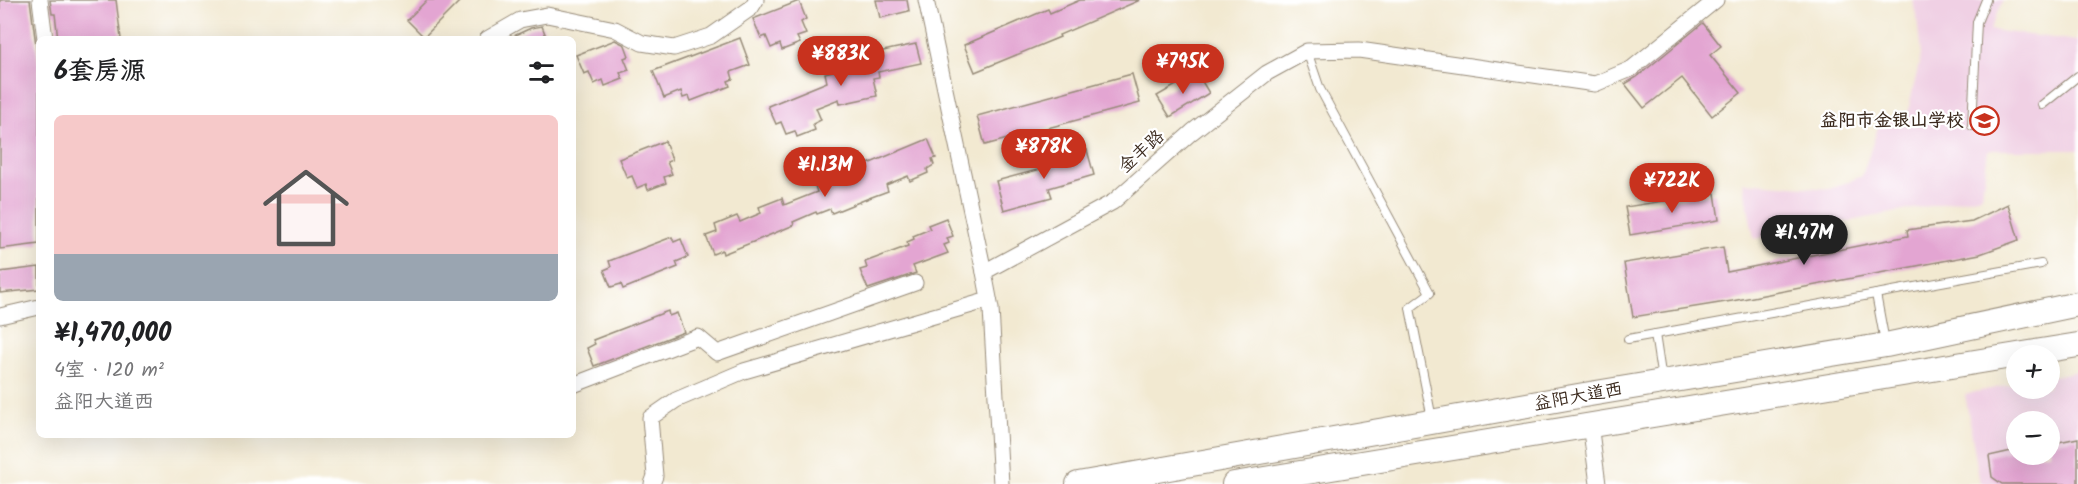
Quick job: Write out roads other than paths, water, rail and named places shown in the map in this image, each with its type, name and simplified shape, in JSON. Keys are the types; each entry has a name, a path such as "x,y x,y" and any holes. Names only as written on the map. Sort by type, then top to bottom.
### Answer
{"main road":[{"name":"益阳大道西","path":"1078,484 1886,345 2078,304"},
{"name":"益阳大道西","path":"1234,484 1307,478 1590,424 2078,345"}],"street":[{"path":"40,0 45,36"},
{"path":"492,36 520,20 547,15 615,29 642,44 674,48 711,36 751,8 756,0"},
{"path":"926,0 989,300 1001,484"},
{"name":"金丰路","path":"984,272 1113,202 1192,132 1266,73 1307,51 1359,50 1595,84 1631,69 1716,0"},
{"path":"576,384 698,337 717,353 915,283"},
{"path":"652,484 655,476 650,418 676,400 744,371 989,300"},
{"path":"0,316 36,309"},
{"path":"1590,424 1598,484"}],"lane":[{"path":"1972,126 1977,22 1986,0"},
{"path":"1307,51 1320,89 1430,293 1410,308 1432,422"},
{"path":"2042,105 2078,76"},
{"path":"1628,339 2041,264"},
{"path":"1876,294 1886,345"},
{"path":"1655,334 1662,382"}],"place":[{"name":"益阳市金银山学校","path":"1985,120"}]}
